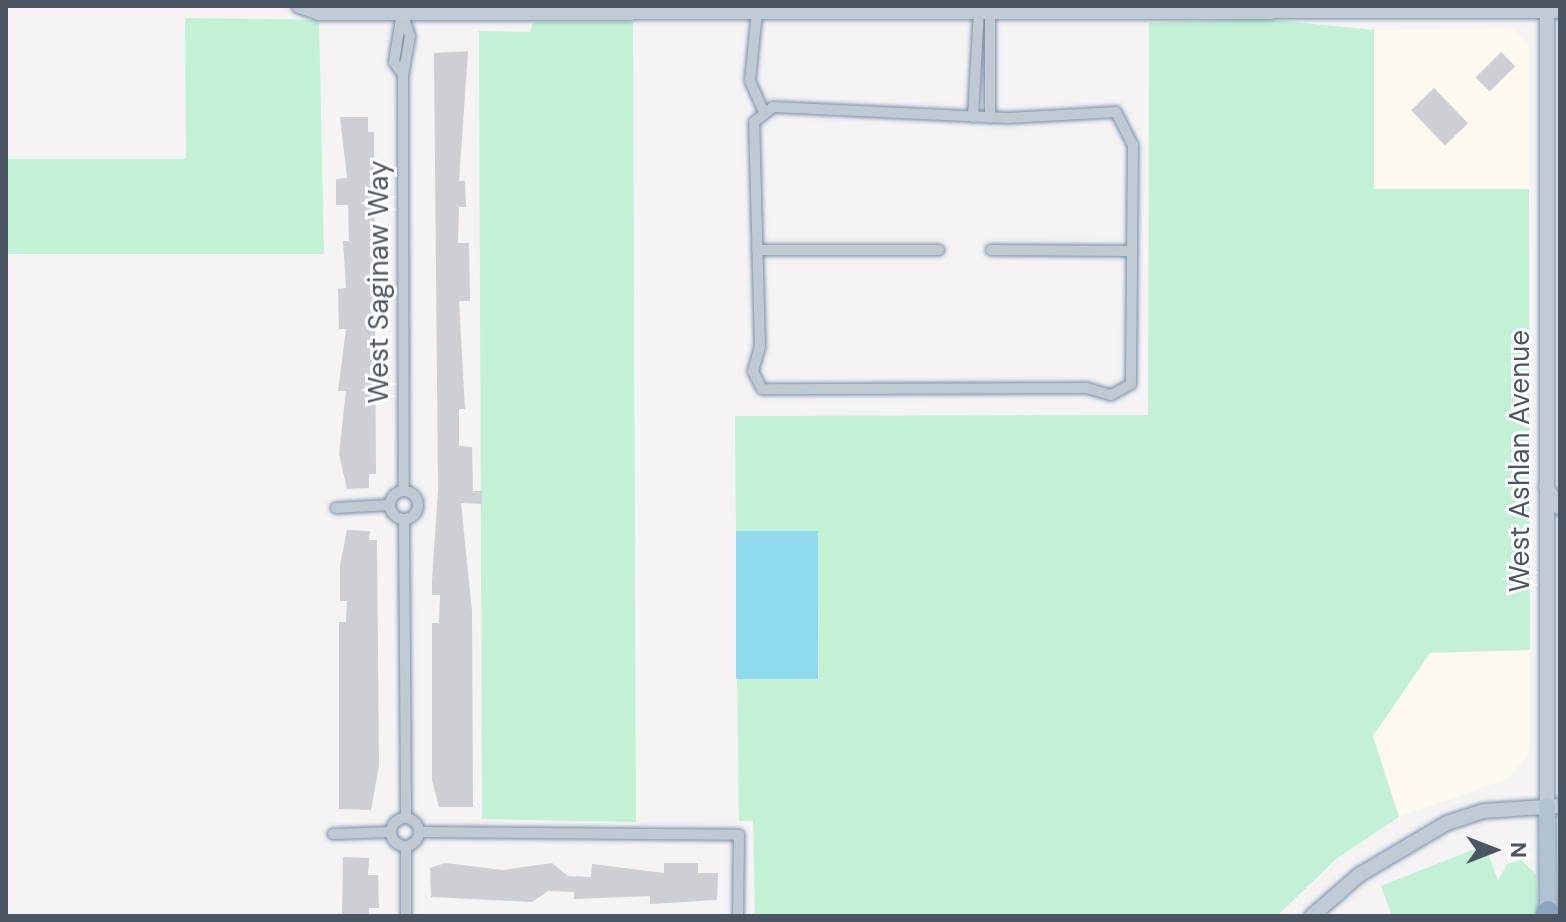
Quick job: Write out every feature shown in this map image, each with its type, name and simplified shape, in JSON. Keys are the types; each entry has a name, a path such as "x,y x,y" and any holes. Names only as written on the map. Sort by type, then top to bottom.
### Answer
{"main road":[{"name":"West Ashlan Avenue","path":"1548,914 1554,806"}],"street":[{"path":"299,6 757,12 1551,9"},
{"name":"West Saginaw Way","path":"404,519 418,504 404,490 403,75 410,36 406,9"},
{"name":"West Ashlan Avenue","path":"1551,9 1546,486 1554,806"},
{"path":"982,10 990,68 990,118"},
{"path":"973,117 973,69 982,10"},
{"path":"757,12 750,81 763,110"},
{"path":"973,69 990,68"},
{"path":"763,110 990,118 1091,110 1123,117 1133,146 1129,251 1136,372 1122,392 772,395 753,371 760,347 754,122 763,110"},
{"path":"757,250 939,250"},
{"path":"991,250 1129,251"},
{"path":"1546,486 1560,508"},
{"path":"336,508 389,505 404,490"},
{"path":"389,505 404,519 406,817 420,832 739,835 738,916"},
{"path":"1312,916 1359,875 1434,830 1484,811 1554,806"},
{"path":"333,834 391,832 406,817"},
{"path":"391,832 406,847"},
{"path":"406,916 406,847 420,832"}],"shaded area":[{"path":"1513,29 1529,46 1529,189 1374,189 1374,30"},
{"path":"1530,650 1530,750 1510,778 1399,817 1373,736 1430,653"}],"green space":[{"path":"185,18 319,20 324,254 6,254 6,159 186,159"},
{"path":"1262,19 1374,30 1374,189 1529,189 1530,650 1430,653 1373,736 1399,817 1336,859 1277,916 755,916 753,821 739,821 737,679 819,679 817,531 736,532 735,416 1148,415 1149,23"},
{"path":"533,22 633,22 636,822 482,819 479,31 530,32"},
{"path":"1485,845 1498,881 1507,864 1521,860 1536,874 1539,916 1392,916 1381,886"}],"water":[{"path":"736,531 818,531 818,679 736,679"}],"building":[{"path":"468,51 459,181 465,181 466,207 459,207 458,243 469,243 470,301 459,301 465,409 459,409 459,446 472,447 473,491 482,491 482,504 461,503 472,611 473,807 439,807 432,780 432,623 439,623 440,595 432,595 438,490 434,53"},
{"path":"1501,52 1515,66 1490,92 1476,77"},
{"path":"1434,88 1468,123 1445,145 1411,110"},
{"path":"340,117 368,117 368,132 374,132 376,474 369,474 369,488 347,489 339,454 346,391 338,391 346,329 339,329 338,289 346,288 343,241 349,241 348,205 336,205 336,179 347,178"},
{"path":"347,530 370,531 369,540 377,540 379,765 371,810 339,809 339,622 346,622 347,601 340,601 340,565"},
{"path":"343,857 369,858 368,875 378,875 379,908 369,908 369,916 342,916"},
{"path":"445,863 503,870 552,863 568,876 591,877 592,864 664,873 664,863 698,863 698,873 718,873 717,900 650,904 650,896 574,899 574,892 548,891 532,902 431,897 430,868"}]}
